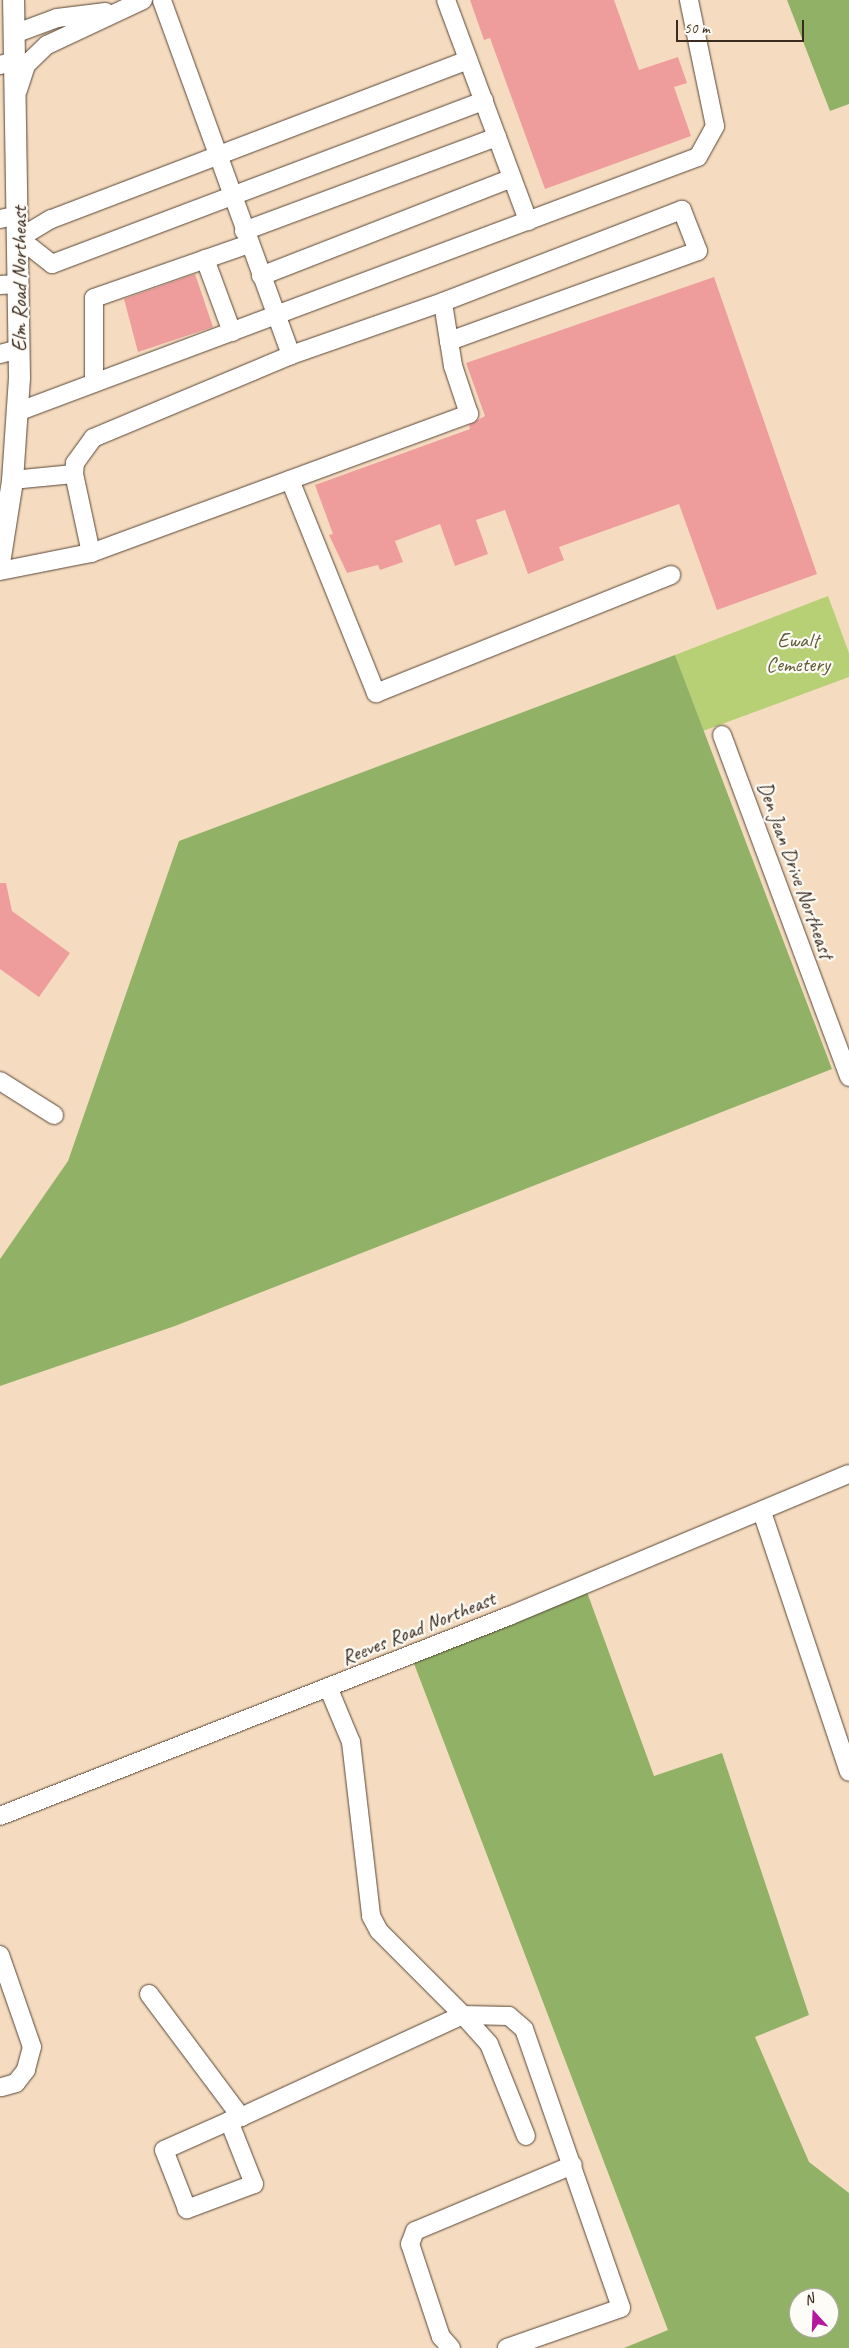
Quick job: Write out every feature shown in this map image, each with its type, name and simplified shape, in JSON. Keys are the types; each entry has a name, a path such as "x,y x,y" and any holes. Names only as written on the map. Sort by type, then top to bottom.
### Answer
{"main road":[{"name":"Elm Road Northeast","path":"0,557 12,480 17,412 9,352 10,284 19,238 10,217 16,97 7,63 14,34 13,0"}],"street":[{"path":"16,97 26,65 33,56 111,12 143,0"},
{"path":"162,0 231,195 292,354"},
{"path":"446,0 528,221"},
{"path":"17,412 698,157 715,126 689,0"},
{"path":"14,34 57,18 111,12"},
{"path":"468,60 51,219 19,238 52,264 484,101"},
{"path":"94,384 94,298 205,259 247,237 497,137"},
{"path":"261,276 512,178"},
{"path":"91,554 74,474 83,448 107,429 292,354 444,302 682,210 698,251 449,341"},
{"path":"205,259 232,332"},
{"path":"0,571 91,554 469,414 449,341 444,302"},
{"path":"12,480 74,474"},
{"path":"290,480 376,693 671,575"},
{"name":"Den Jean Drive Northeast","path":"722,736 849,1077"},
{"path":"0,1081 54,1115"},
{"name":"Reeves Road Northeast","path":"0,1816 328,1687 762,1512 849,1474"},
{"path":"762,1512 849,1772"},
{"path":"328,1687 350,1742 371,1916 379,1931 464,2015 489,2044 526,2136"},
{"path":"0,1955 32,2047 26,2070 16,2083 2,2087"},
{"path":"149,1994 235,2119 254,2184 186,2209 164,2150 235,2119 464,2015 509,2016 524,2029 573,2165 621,2308 507,2348"},
{"path":"451,2348 441,2337 410,2244 415,2231 573,2165"}],"green space":[{"path":"787,0 849,0 849,104 830,111"},
{"name":"Ewalt Cemetery","path":"828,596 849,653 849,677 703,731 675,655"},
{"path":"675,655 832,1069 175,1326 0,1386 0,1259 68,1161 179,841"},
{"path":"587,1592 654,1776 722,1753 809,2015 755,2037 809,2162 849,2193 849,2348 624,2348 668,2330 413,1661"}],"building":[{"path":"470,0 614,0 639,70 678,57 687,83 674,87 691,136 545,189 490,38 484,40"},
{"path":"195,274 213,327 138,352 124,299"},
{"path":"714,277 817,574 717,610 679,504 559,547 564,560 528,574 505,510 476,520 488,554 455,566 440,524 395,541 403,562 380,570 378,565 347,573 329,535 333,534 315,485 470,429 469,425 485,416 466,363"},
{"path":"0,883 6,883 12,911 70,953 39,997 0,969"}]}
